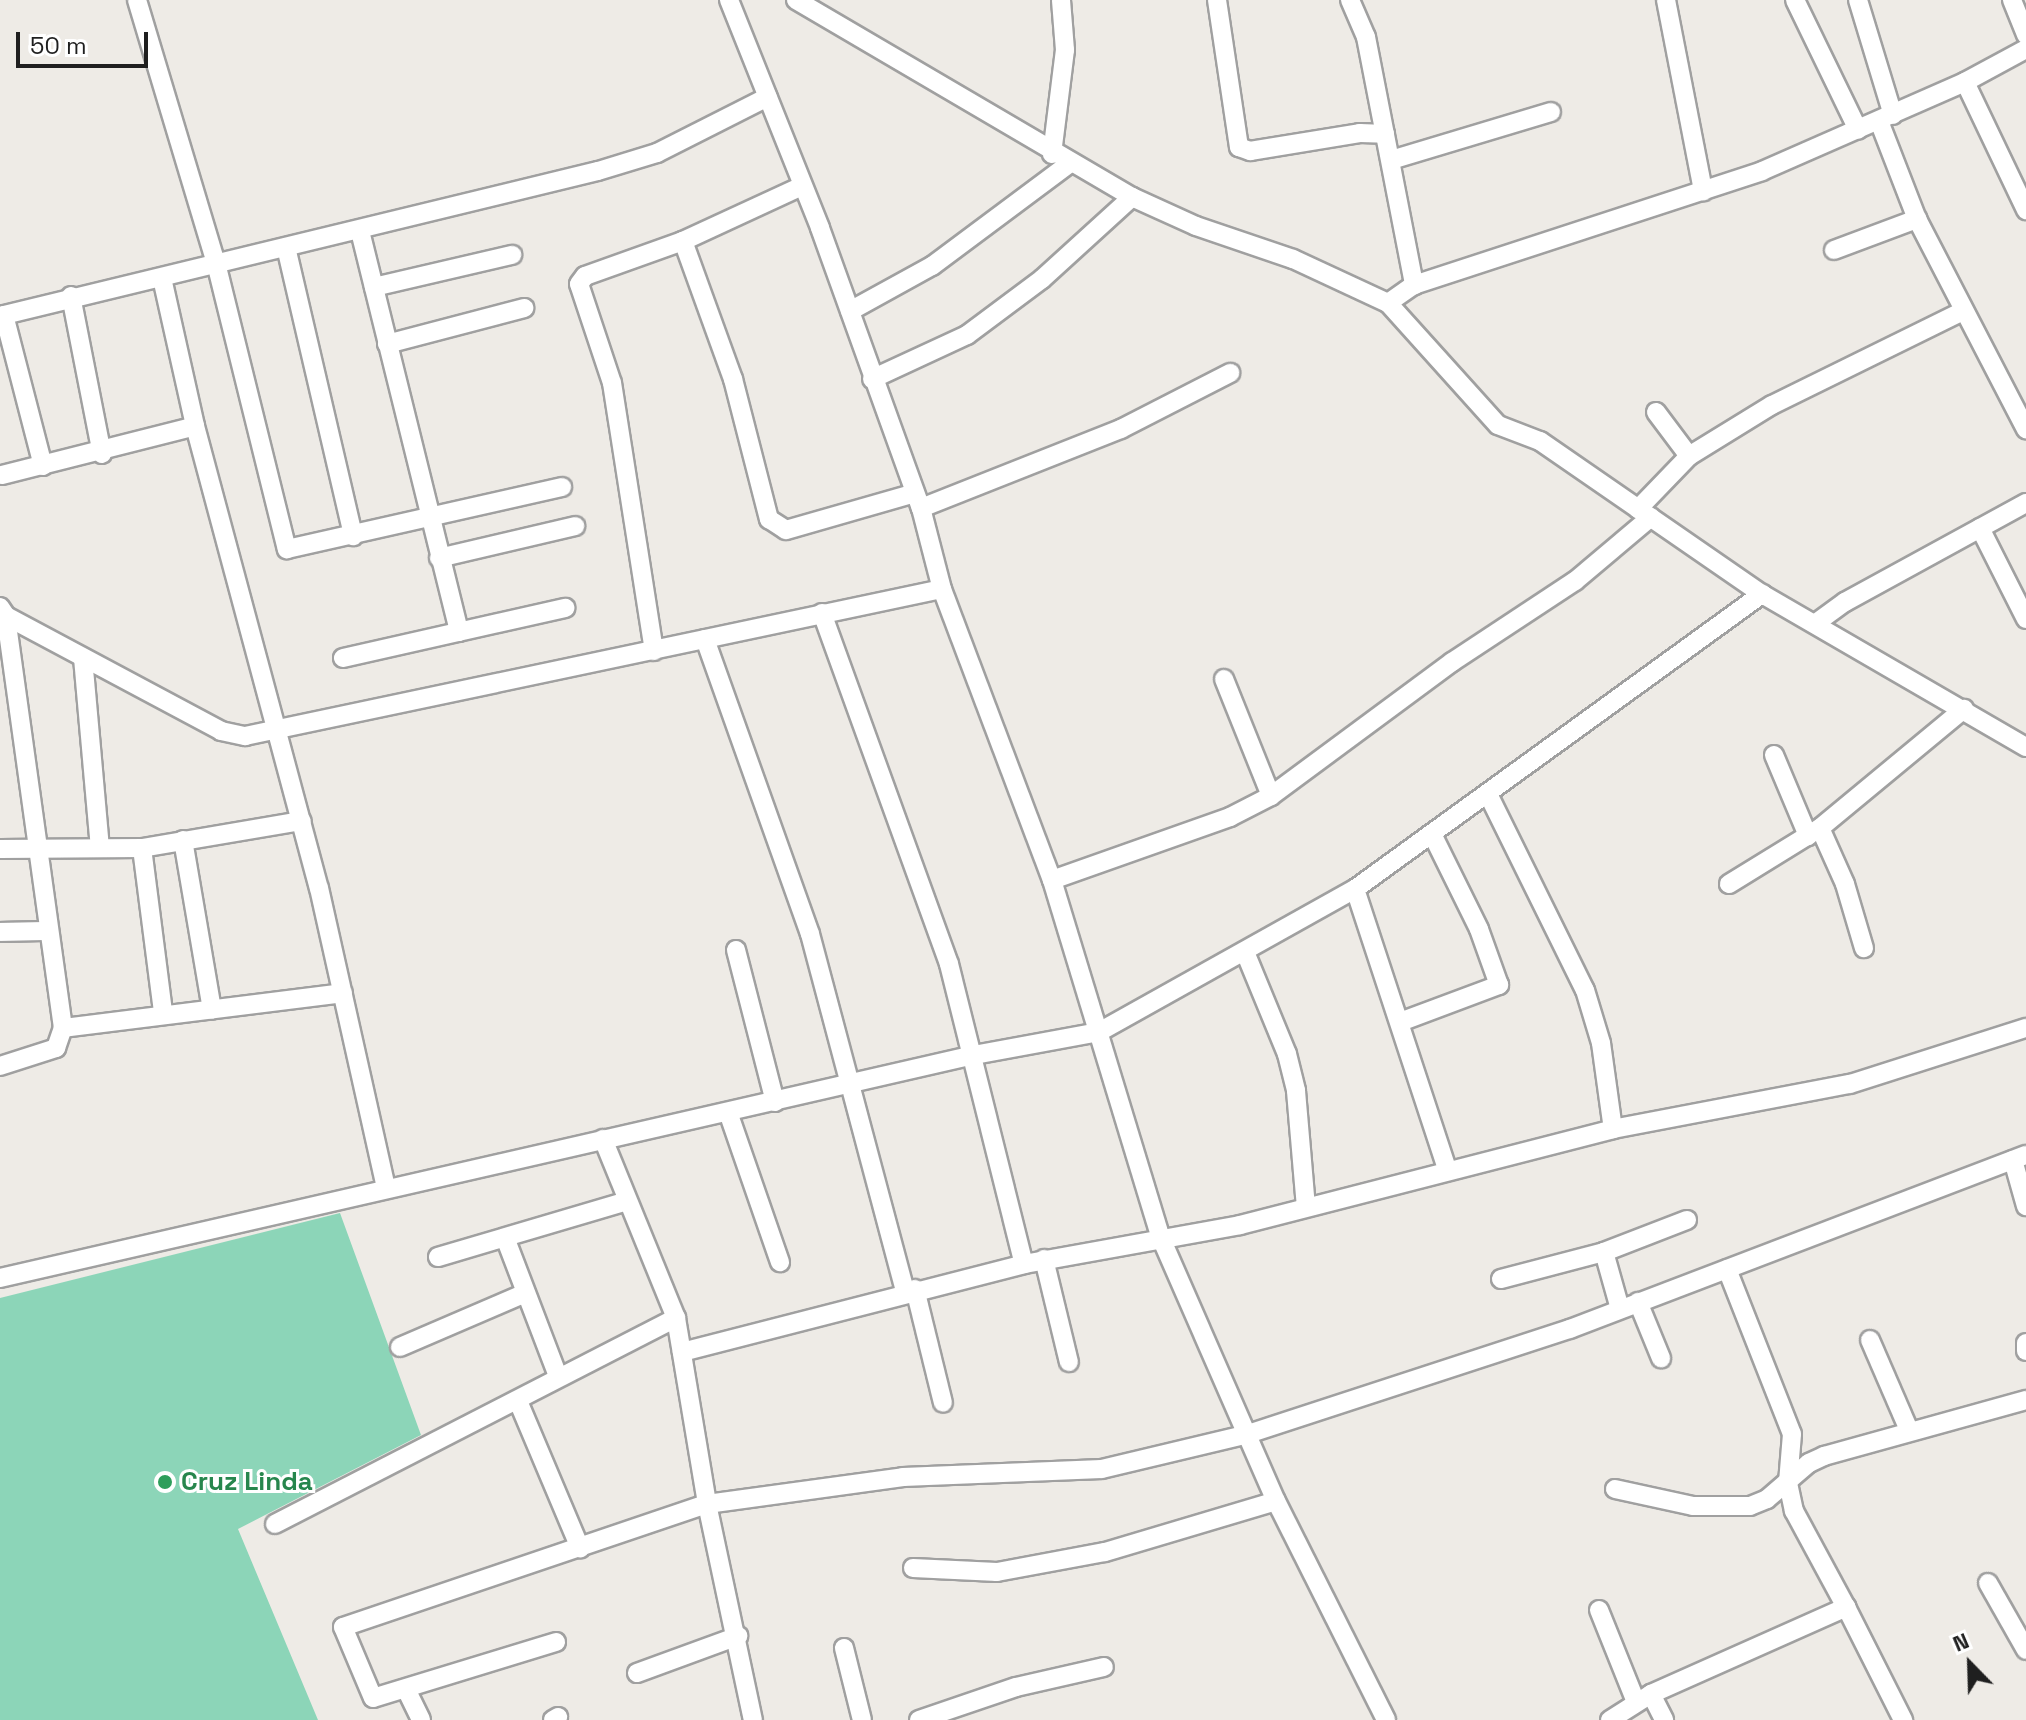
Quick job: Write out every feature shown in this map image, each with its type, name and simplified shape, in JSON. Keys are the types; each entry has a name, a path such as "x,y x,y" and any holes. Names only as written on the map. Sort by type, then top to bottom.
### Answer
{"street":[{"path":"137,0 216,263 285,545 292,550 562,487"},
{"path":"729,0 850,311 918,501 942,589 1052,880 1161,1238 1245,1435 1386,1720"},
{"path":"796,0 1069,164 1132,197 1196,226 1293,259 1388,303 1498,425 1540,441 1762,594 2026,747"},
{"path":"1052,154 1065,50 1061,0"},
{"path":"1217,0 1239,147 1250,151 1360,133 1385,134"},
{"path":"1350,0 1366,37 1414,285"},
{"path":"1666,0 1703,191"},
{"path":"1795,0 1858,130"},
{"path":"1858,0 1886,118 1917,219 1963,311 2018,394 2026,429"},
{"path":"2012,0 2026,35"},
{"path":"1388,303 1414,285 1703,191 1858,130 1965,82 2026,49"},
{"path":"1965,82 2026,210"},
{"path":"43,466 2,316 71,296 162,278 360,231 657,153 768,97"},
{"path":"1391,160 1551,112"},
{"path":"850,311 932,266 1069,164"},
{"path":"654,651 612,383 579,284 585,276 683,241 800,187"},
{"path":"872,379 967,335 1042,279 1132,197"},
{"path":"1834,250 1917,219"},
{"path":"360,231 459,632"},
{"path":"683,241 733,379 769,519 786,530 918,501 1121,429 1230,373"},
{"path":"286,247 353,536"},
{"path":"374,287 512,255"},
{"path":"162,278 195,426 302,821 386,1188"},
{"path":"71,296 102,454"},
{"path":"387,344 524,308"},
{"path":"1052,880 1230,817 1271,796 1452,662 1575,581 1644,513 1689,456 1772,405 1963,311"},
{"path":"1656,412 1689,456"},
{"path":"2,475 102,454 195,426"},
{"path":"1816,623 2026,503"},
{"path":"439,558 575,526"},
{"path":"1980,528 2026,619"},
{"path":"3,612 221,731 245,736 942,589"},
{"path":"0,1278 603,1139 853,1086 974,1055 1099,1032 1355,889 1489,796 1762,594"},
{"path":"343,658 565,608"},
{"path":"0,1066 56,1048 63,1028 3,612"},
{"path":"822,613 940,937 974,1055 1024,1264"},
{"path":"705,639 810,934 943,1403"},
{"path":"83,658 100,847"},
{"path":"1224,679 1271,796"},
{"path":"1729,884 1814,832 1964,709"},
{"path":"1774,755 1845,884 1864,948"},
{"path":"1489,796 1585,990 1601,1043 1613,1129"},
{"path":"0,849 36,846 142,848 302,821"},
{"path":"1400,1022 1499,985 1479,929 1433,836"},
{"path":"183,840 212,1010"},
{"path":"142,848 163,1013"},
{"path":"1355,889 1447,1169"},
{"path":"0,932 47,931"},
{"path":"736,950 775,1102"},
{"path":"1245,952 1287,1054 1296,1091 1306,1207"},
{"path":"63,1028 163,1013 212,1010 343,993"},
{"path":"682,1352 910,1290 1044,1259 1240,1225 1447,1169 1613,1129 1850,1084 2026,1028"},
{"path":"728,1112 780,1262"},
{"path":"603,1139 676,1318 707,1504 738,1636 753,1720"},
{"path":"556,1642 378,1698 369,1695 344,1623 707,1504 903,1477 1102,1469 1245,1435 1620,1309 2019,1157 2026,1206"},
{"path":"438,1257 506,1240 627,1201"},
{"path":"1501,1279 1604,1252 1687,1220"},
{"path":"506,1240 523,1294 558,1376"},
{"path":"1604,1252 1620,1309"},
{"path":"1044,1259 1069,1362"},
{"path":"1727,1269 1792,1434 1788,1483 1807,1539 1846,1607 1903,1720"},
{"path":"400,1347 523,1294"},
{"path":"1638,1302 1661,1358"},
{"path":"275,1524 676,1318"},
{"path":"1870,1340 1909,1430"},
{"path":"2026,1343 2026,1351"},
{"path":"1615,1489 1725,1509 1767,1499 1809,1463 1909,1430 2026,1400"},
{"path":"518,1401 580,1548"},
{"path":"913,1568 997,1572 1105,1552 1276,1501"},
{"path":"1988,1583 2026,1650"},
{"path":"1610,1720 1644,1698 1846,1607"},
{"path":"1599,1610 1644,1698 1664,1720"},
{"path":"637,1673 738,1636"},
{"path":"844,1648 862,1720"},
{"path":"919,1720 1016,1687 1104,1667"},
{"path":"406,1689 421,1720"}],"green space":[{"name":"Cruz Linda","path":"340,1213 421,1435 238,1529 318,1720 0,1720 0,1298"}],"place":[{"name":"Cruz Linda","path":"165,1482"}]}
